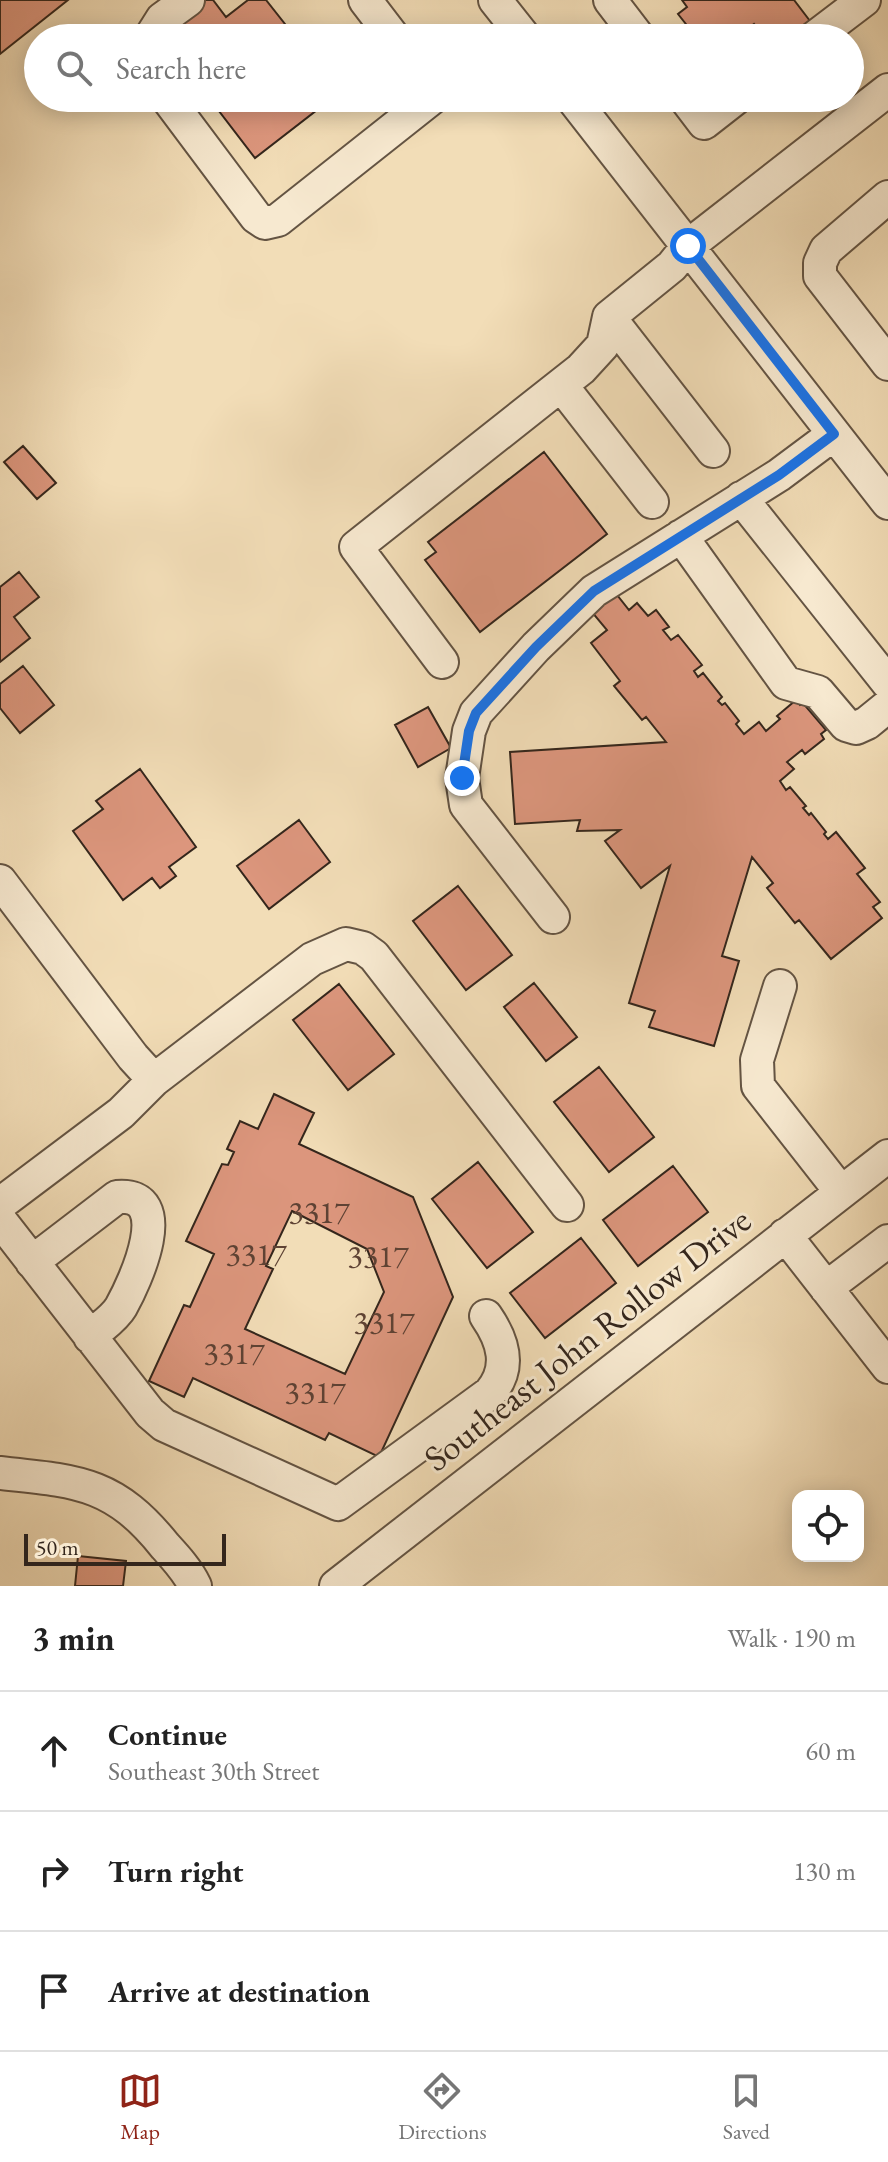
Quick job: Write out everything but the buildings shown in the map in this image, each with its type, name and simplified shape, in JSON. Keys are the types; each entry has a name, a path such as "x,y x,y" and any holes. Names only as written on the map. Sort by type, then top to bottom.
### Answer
{"street":[{"path":"159,24 188,0"},
{"path":"365,0 383,24"},
{"path":"495,0 511,24"},
{"path":"610,0 628,24"},
{"path":"832,24 864,0"},
{"path":"864,109 888,90"},
{"path":"177,112 256,217 265,223 278,220 414,112"},
{"path":"583,112 888,503"},
{"path":"696,112 704,123 718,112"},
{"path":"442,662 356,547 581,369 603,345 609,317 672,266 688,246 860,112"},
{"path":"888,197 826,250 820,263 820,276 888,364"},
{"path":"609,317 713,451"},
{"path":"561,385 652,502"},
{"path":"553,917 466,805 462,778 469,731 476,713 536,647 594,591 779,475 834,434"},
{"path":"741,498 888,683"},
{"path":"681,536 786,683 818,692 846,725 856,728 888,706"},
{"path":"0,881 133,1057 154,1080"},
{"path":"0,1204 121,1113 154,1080 312,959 346,944 363,948 374,956 567,1205"},
{"path":"780,986 757,1060 758,1086 841,1192"},
{"name":"Southeast John Rollow Drive","path":"336,1586 888,1156"},
{"path":"32,1262 112,1200 124,1196 142,1204 150,1226 149,1240 120,1309 90,1337"},
{"path":"0,1220 132,1393 164,1425 338,1504 490,1393 499,1383 503,1348 486,1316"},
{"path":"785,1235 826,1288 883,1351"},
{"path":"826,1288 888,1241"},
{"path":"0,1473 59,1479 93,1488 124,1503 153,1530 195,1586"}],"route":[{"path":"462,778 469,731 476,713 536,647 594,591 779,475 834,434 688,246"}]}
